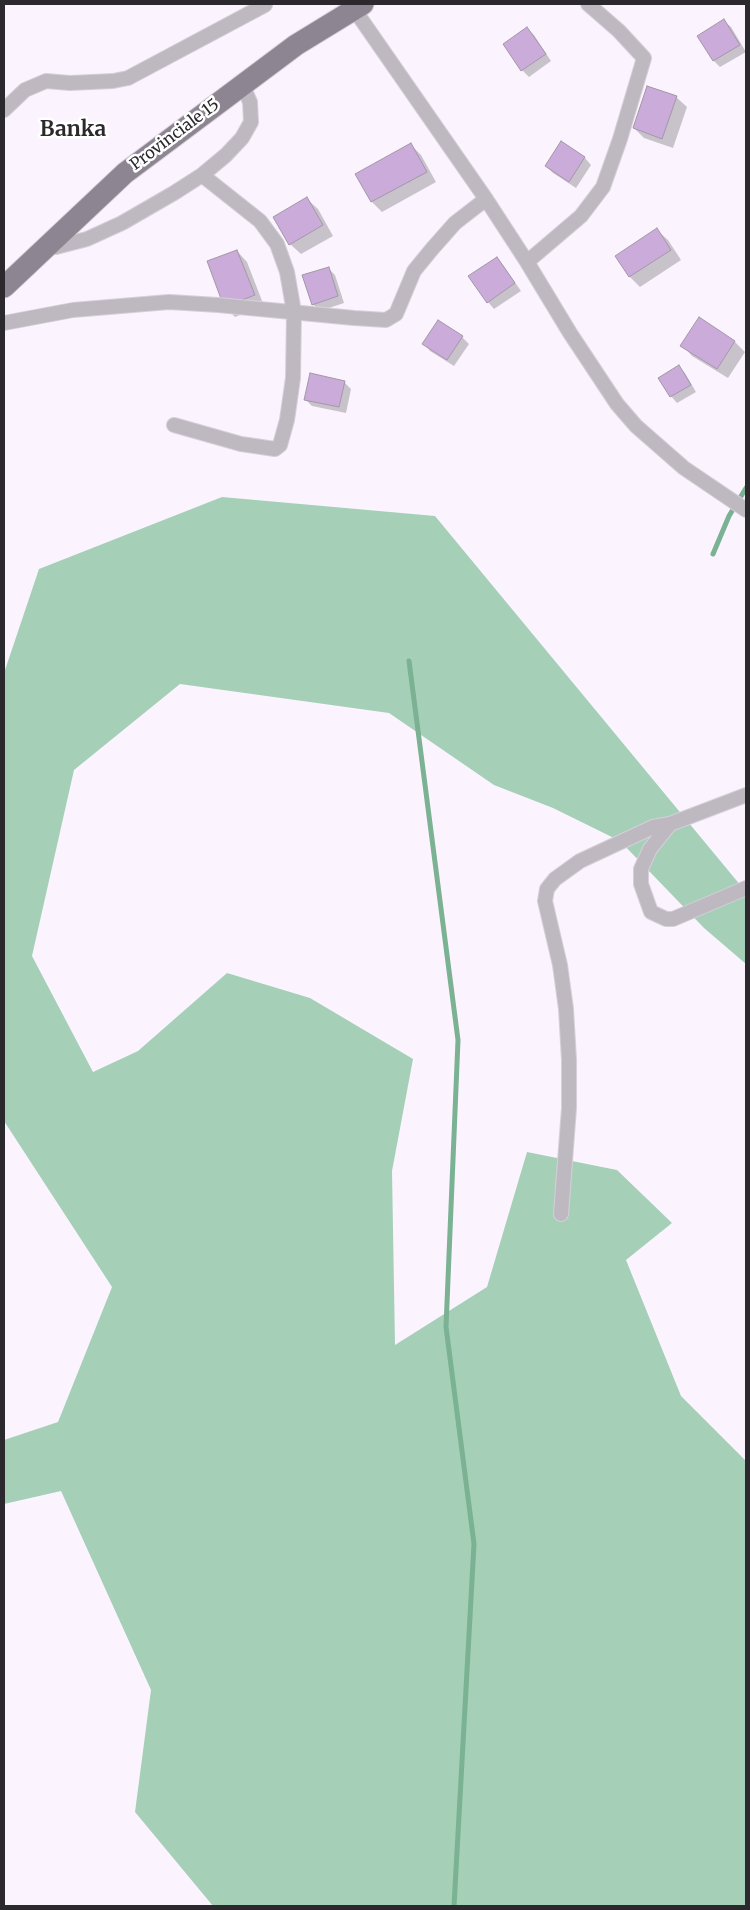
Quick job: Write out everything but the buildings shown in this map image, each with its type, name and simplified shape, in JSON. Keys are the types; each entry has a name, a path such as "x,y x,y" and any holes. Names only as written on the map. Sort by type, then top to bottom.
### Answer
{"main road":[{"name":"Provinciale 15","path":"4,287 46,245 125,173 296,45 358,6"}],"street":[{"path":"4,110 25,90 46,81 113,81 128,78 265,4"},
{"path":"527,262 581,216 603,187 620,139 644,58 619,31 588,4"},
{"path":"358,6 414,98 486,199 527,262 570,334 617,404 659,448 684,468 746,510"},
{"path":"46,245 56,247 87,239 122,222 202,175 226,155 242,138 251,122 250,102 242,84"},
{"path":"174,426 260,448 275,449 280,445 287,420 293,378 294,312 287,272 277,244 260,221 202,175"},
{"path":"4,322 73,310 169,302 218,304 386,320 396,314 414,271 455,223 486,199"},
{"path":"561,1214 569,1108 569,1060 566,1009 560,965 545,901 547,889 555,879 580,861 644,830 670,824 746,795"},
{"path":"670,824 650,849 641,870 641,884 651,912 666,919 673,919 746,888"}],"green space":[{"path":"222,497 435,516 746,892 746,964 704,928 620,841 553,808 494,785 389,713 180,684 74,770 32,956 93,1072 138,1051 227,973 310,998 413,1059 392,1171 395,1345 487,1287 527,1152 617,1170 672,1223 626,1260 681,1396 746,1461 746,1906 213,1906 135,1812 151,1690 61,1491 4,1504 4,1440 58,1422 112,1287 4,1121 4,673 39,569"}],"waterway":[{"path":"713,554 729,516 746,488"},
{"path":"409,661 458,1040 446,1327 474,1544 454,1906"}],"district":[{"name":"Banka","path":"73,130"}]}
